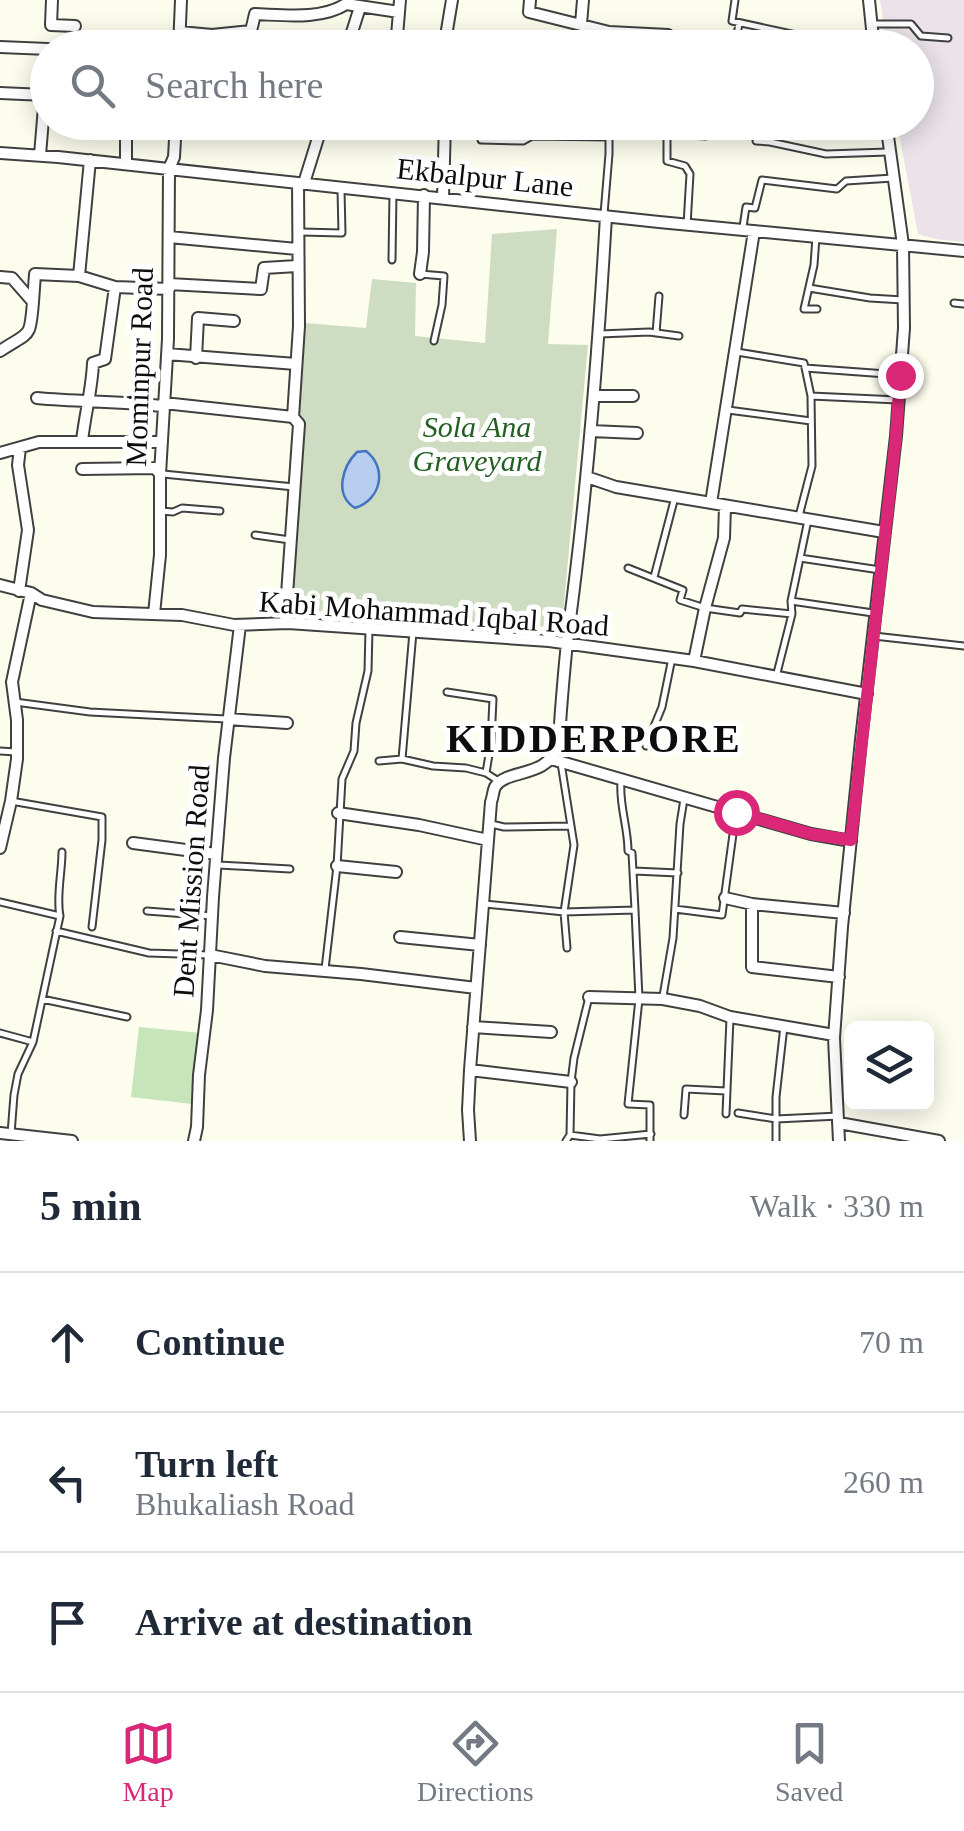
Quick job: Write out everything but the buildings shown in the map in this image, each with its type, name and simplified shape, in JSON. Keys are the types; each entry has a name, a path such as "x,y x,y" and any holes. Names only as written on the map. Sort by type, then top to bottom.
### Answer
{"street":[{"path":"52,0 51,25 74,26"},
{"path":"180,30 181,0"},
{"path":"448,30 452,0"},
{"path":"530,0 529,12 602,30"},
{"path":"581,24 583,0"},
{"path":"870,0 872,30"},
{"path":"251,30 255,14 293,16 336,10 346,2 360,7 399,6"},
{"path":"353,30 360,7"},
{"path":"0,47 30,48"},
{"path":"0,93 30,95"},
{"path":"40,156 42,140"},
{"path":"126,140 126,164"},
{"name":"Mominpur Road","path":"154,614 160,555 167,354 169,169 175,140"},
{"path":"285,623 299,424 294,416 301,183 316,140"},
{"path":"443,198 445,140"},
{"path":"839,1141 834,1036 900,375 903,245 888,140"},
{"name":"Ekbalpur Lane","path":"0,153 964,251"},
{"path":"79,276 90,160"},
{"path":"420,274 424,196"},
{"path":"556,760 600,334 605,216"},
{"path":"711,503 748,230"},
{"path":"169,237 298,250"},
{"path":"0,351 31,329 35,274 79,276 115,287 261,289 264,268 298,266"},
{"path":"0,277 12,278 33,302"},
{"path":"82,441 93,362 105,359 115,287"},
{"path":"196,358 198,318 234,320"},
{"path":"167,354 296,364"},
{"path":"594,396 633,396"},
{"path":"36,398 120,400 294,416"},
{"path":"591,431 637,433"},
{"path":"0,452 40,442 162,442"},
{"path":"0,846 11,801 16,752 15,702 6,682 25,592 28,530 18,465 20,448"},
{"path":"82,469 155,468 160,474"},
{"path":"587,477 675,498 884,532"},
{"path":"694,660 724,538 725,506"},
{"name":"Kabi Mohammad Iqbal Road","path":"0,584 42,600 92,612 182,615 240,625 285,623 413,630 567,644 694,660 867,694"},
{"name":"Dent Mission Road","path":"194,1141 208,1010 228,719 240,625"},
{"path":"228,719 287,722"},
{"path":"470,1141 470,1070 491,802 500,782 556,760 811,834 851,840"},
{"path":"338,813 488,840"},
{"path":"133,844 216,859"},
{"path":"336,866 396,872"},
{"path":"725,898 844,913"},
{"path":"752,904 752,967 839,982"},
{"path":"400,937 480,945"},
{"path":"210,955 265,966 476,988"},
{"path":"589,996 663,999 730,1017 834,1036"},
{"path":"473,1028 551,1032"},
{"path":"470,1070 571,1082"},
{"path":"839,1119 939,1141"},
{"path":"6,1133 72,1141"}],"lane":[{"path":"735,0 732,21 769,30"},
{"path":"738,30 739,23"},
{"path":"871,24 912,24 916,30"},
{"path":"934,37 948,38"},
{"path":"482,140 522,141"},
{"path":"605,216 610,140"},
{"path":"667,140 667,160 684,166 690,174 687,225"},
{"path":"756,140 826,154 890,152"},
{"path":"748,230 746,208 755,208 762,180 837,189 846,182 893,178"},
{"path":"298,232 342,233 341,186"},
{"path":"392,260 394,192"},
{"path":"816,237 804,309 817,310"},
{"path":"420,274 444,276 434,341"},
{"path":"809,288 903,300"},
{"path":"656,333 659,296"},
{"path":"954,303 964,304"},
{"path":"600,334 679,336"},
{"path":"734,352 804,362 811,396 812,466 792,614 776,676"},
{"path":"805,368 900,375"},
{"path":"811,396 898,400"},
{"path":"725,410 812,421"},
{"path":"160,474 294,487"},
{"path":"653,578 675,498"},
{"path":"161,511 220,510"},
{"path":"254,535 290,540"},
{"path":"800,558 880,570"},
{"path":"628,568 683,590 680,600 705,608 792,614"},
{"path":"792,601 876,614"},
{"path":"325,972 342,779 354,751 368,671 368,628"},
{"path":"402,759 413,630"},
{"path":"874,636 964,646"},
{"path":"646,746 662,707 672,658"},
{"path":"447,692 493,699 486,772"},
{"path":"15,702 90,712 228,719"},
{"path":"0,751 16,752"},
{"path":"378,761 402,759 466,768 486,772 500,782"},
{"path":"556,760 574,845 564,912 566,948"},
{"path":"589,996 574,1058 568,1138 651,1138 650,1105 628,1104 639,999 634,871 620,798 621,778"},
{"path":"663,999 684,796"},
{"path":"11,801 102,817 92,927"},
{"path":"675,909 722,915 736,812"},
{"path":"491,824 571,826"},
{"path":"6,1133 18,1074 33,1042 60,916 57,900 62,852"},
{"path":"216,859 290,869"},
{"path":"634,871 678,873"},
{"path":"0,902 60,916"},
{"path":"483,904 564,912 635,910"},
{"path":"146,911 212,916"},
{"path":"56,931 149,954 210,955"},
{"path":"42,999 127,1016"},
{"path":"726,1114 730,1017"},
{"path":"776,1141 776,1097 784,1026"},
{"path":"0,1033 33,1042"},
{"path":"684,1114 686,1089 726,1091"},
{"path":"738,1113 839,1119"}],"shaded area":[{"path":"880,0 964,0 964,242 918,234 900,140 934,140 934,30 884,30"}],"green space":[{"name":"Sola Ana Graveyard","path":"557,229 548,344 588,345 561,636 291,612 305,427 299,411 305,323 366,328 372,279 416,283 415,336 485,343 492,234"},
{"path":"139,1027 201,1033 192,1104 131,1097"}],"water":[{"path":"366,451 377,466 378,483 371,498 355,508 344,496 342,481 352,458 357,452"}],"district":[{"name":"KIDDERPORE","path":"594,738"}],"route":[{"path":"736,812 811,834 851,840 900,375"}]}
